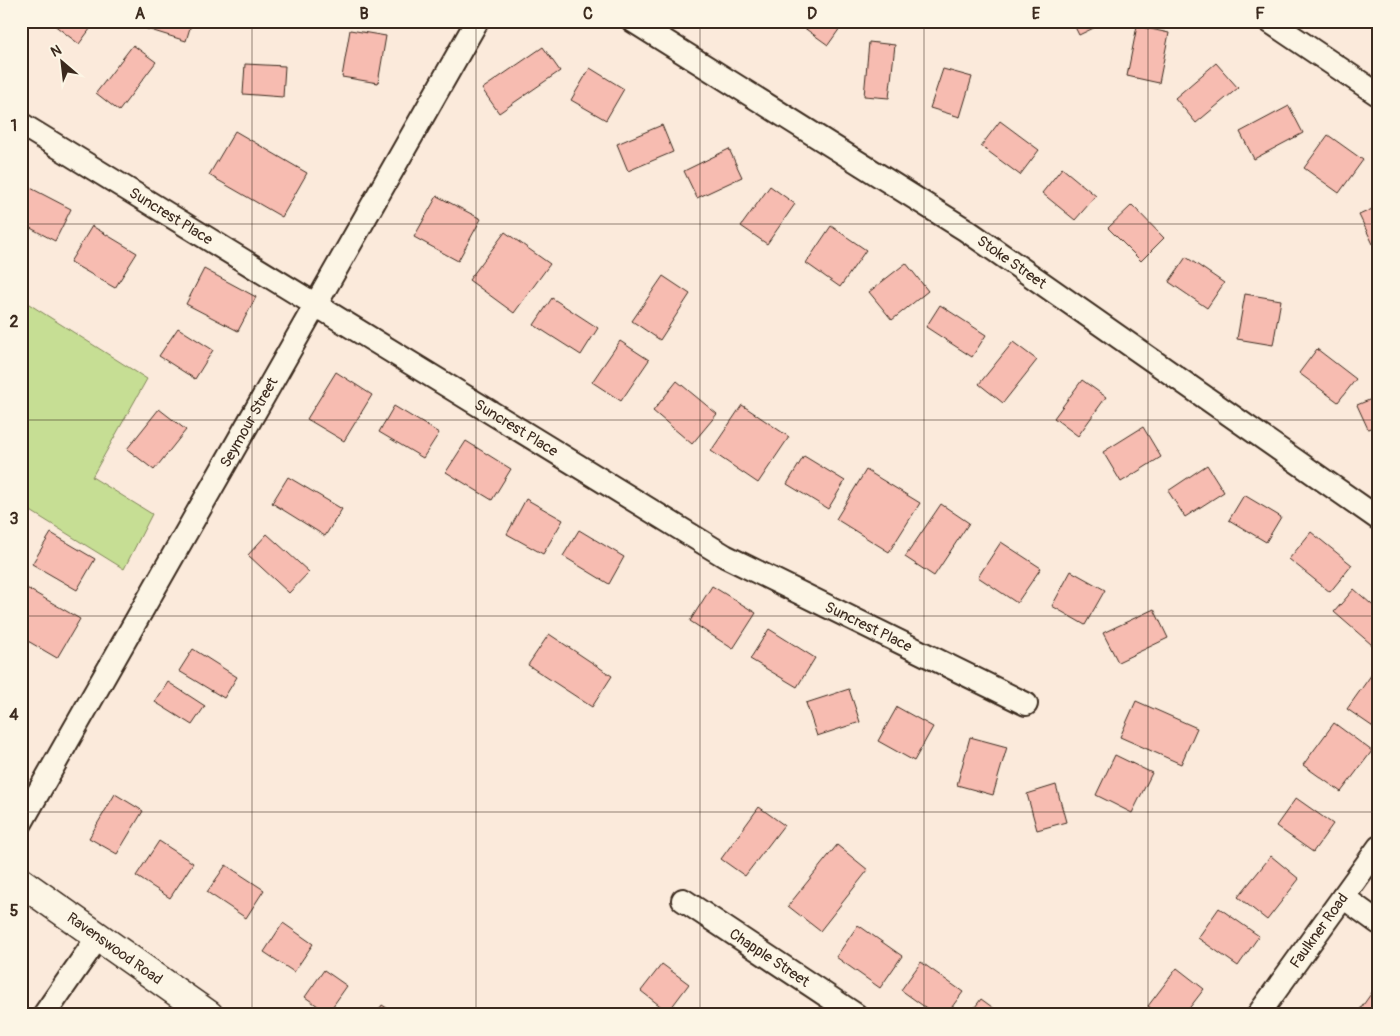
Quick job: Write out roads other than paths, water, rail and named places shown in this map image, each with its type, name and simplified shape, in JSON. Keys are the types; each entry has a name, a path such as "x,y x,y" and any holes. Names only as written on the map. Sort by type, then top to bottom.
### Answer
{"street":[{"name":"Seymour Street","path":"21,823 476,21"},
{"name":"Stoke Street","path":"634,21 966,230 1379,519"},
{"path":"1268,21 1379,96"},
{"name":"Suncrest Place","path":"21,124 725,556 1026,704"},
{"name":"Faulkner Road","path":"1258,1015 1379,846"},
{"name":"Ravenswood Road","path":"21,882 209,1015"},
{"path":"1343,897 1379,922"},
{"name":"Chapple Street","path":"682,900 856,1015"},
{"path":"44,1015 98,937"}]}
